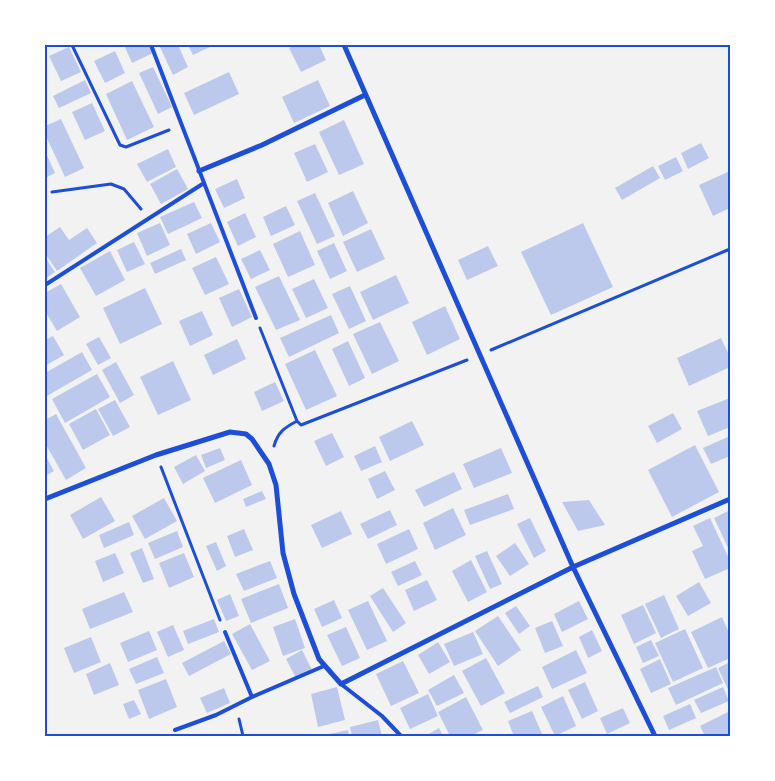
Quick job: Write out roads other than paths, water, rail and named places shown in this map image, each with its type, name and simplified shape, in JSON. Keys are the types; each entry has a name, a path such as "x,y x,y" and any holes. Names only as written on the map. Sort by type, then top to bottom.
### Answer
{"street":[{"path":"344,45 573,567 655,736"},
{"path":"199,171 262,145 365,95"},
{"path":"45,499 156,455 230,432 238,432 252,439 270,464 280,510 283,552 294,594 316,653 324,666 341,684 573,567 730,499"}],"lane":[{"path":"150,45 256,318"},
{"path":"45,285 204,183"},
{"path":"225,632 252,697"},
{"path":"175,730 236,706 252,697 324,666"},
{"path":"341,684 382,716 401,736"}]}
